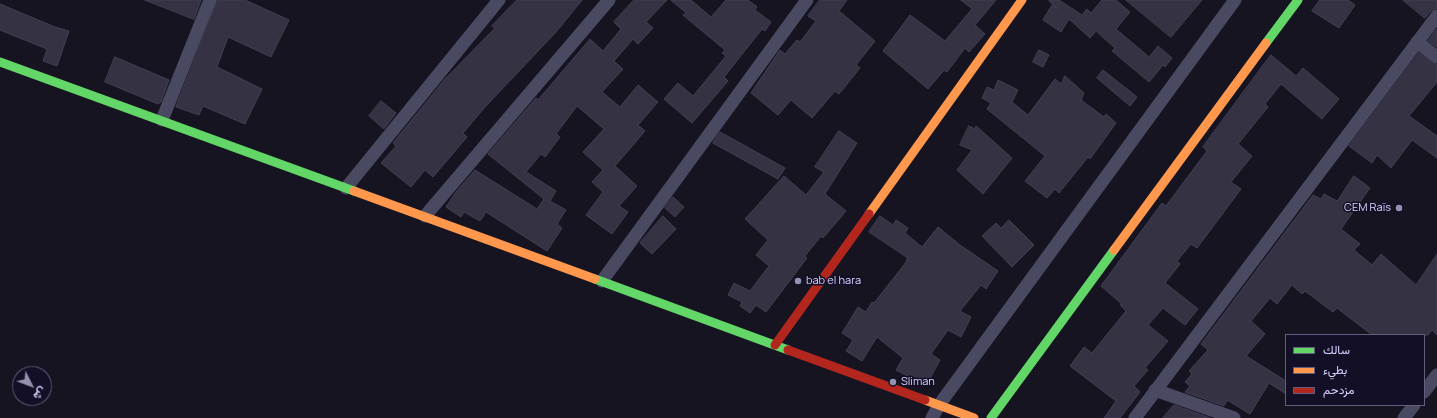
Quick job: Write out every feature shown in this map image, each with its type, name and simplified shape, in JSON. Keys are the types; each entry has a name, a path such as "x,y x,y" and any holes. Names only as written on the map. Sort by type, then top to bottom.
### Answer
{"main road":[{"path":"775,345 1022,0"},
{"path":"991,418 1298,0"},
{"path":"0,62 425,216 974,418"}],"street":[{"path":"162,120 210,0"},
{"path":"346,188 499,0"},
{"path":"425,216 609,0"},
{"path":"602,281 807,0"},
{"path":"932,418 939,405 1235,0"},
{"path":"1134,418 1437,16"},
{"path":"1417,42 1437,57"},
{"path":"1425,391 1437,374"},
{"path":"1154,390 1234,418"},
{"path":"1404,418 1413,406"}],"building":[{"path":"145,0 201,0 194,19"},
{"path":"218,0 245,0 289,20 271,57 228,37 217,67 262,89 245,124 203,106 199,115 176,107"},
{"path":"517,0 582,0 557,31 485,107 463,133 467,137 433,177 425,170 411,187 381,163 396,146 393,143 445,79 495,28 492,26"},
{"path":"634,0 667,0 646,22 653,28 638,44 633,39 614,61 623,69 602,92 620,107 638,85 658,102 638,125 645,131 615,166 637,186 619,206 628,212 612,234 586,215 603,192 592,182 603,170 583,152 604,129 577,106 556,134 560,137 545,157 541,154 526,172 556,191 550,201 566,210 557,224 562,228 547,251 486,212 480,221 464,212 461,217 446,207 456,192 475,170 537,209 544,199 488,154 536,98 538,100 590,39 603,51 621,29 614,22"},
{"path":"671,0 691,0 711,17 726,0 748,0 757,7 755,10 771,22 765,31 762,29 724,77 728,81 692,123 664,99 678,83 693,96 726,56 722,53 725,50 683,15 686,13"},
{"path":"820,0 847,0 839,11 875,41 856,65 860,68 839,94 835,91 812,118 791,100 778,115 751,93 780,50 785,54 797,40 800,42 816,21 808,16"},
{"path":"961,0 996,0 975,25 985,34 969,52 965,48 947,72 944,70 928,89 883,51 910,15 945,41 972,9"},
{"path":"1059,0 1082,15 1087,9 1091,13 1102,0 1116,0 1130,12 1116,29 1149,57 1158,46 1172,58 1165,67 1163,65 1149,82 1112,51 1115,48 1096,31 1090,38 1069,19 1061,32 1043,20 1052,5 1058,9 1049,1"},
{"path":"1126,0 1202,0 1171,37"},
{"path":"1320,0 1348,0 1355,5 1339,28 1312,11"},
{"path":"1403,0 1437,0 1437,8 1431,11 1425,18"},
{"path":"0,4 55,27 69,31 57,66 43,61 47,49 0,30"},
{"path":"1437,29 1437,47 1428,41"},
{"path":"1039,50 1049,55 1043,67 1033,62"},
{"path":"1419,53 1437,65 1437,82 1409,116 1437,136 1437,158 1412,140 1391,168 1377,155 1372,163 1349,146"},
{"path":"1271,55 1296,76 1303,68 1339,99 1322,119 1281,84 1265,104 1268,107 1238,144 1252,156 1231,182 1241,189 1197,248 1191,244 1177,261 1180,264 1165,283 1198,309 1185,325 1163,308 1148,325 1168,341 1145,368 1148,370 1134,386 1140,392 1120,418 1104,418 1116,401 1070,366 1084,347 1092,353 1126,311 1120,305 1122,304 1101,286 1162,203 1166,206 1207,151 1203,147"},
{"path":"115,57 169,80 161,102 158,104 105,82"},
{"path":"1103,70 1137,97 1130,106 1097,78"},
{"path":"1065,76 1084,93 1081,100 1104,117 1106,114 1116,123 1090,159 1088,157 1059,193 1055,189 1047,198 1025,181 1045,156 987,109 991,103 982,98 987,87 994,90 998,80 1018,90 1012,102 1028,115 1055,79 1061,84"},
{"path":"381,101 396,113 384,129 369,116"},
{"path":"969,126 975,129 976,126 1012,158 983,194 957,170 972,150 960,145"},
{"path":"839,131 857,143 825,194 846,211 823,238 821,236 805,256 807,258 766,312 756,305 750,313 740,306 742,302 728,295 734,283 750,291 769,266 756,255 768,240 745,219 784,176 806,195 824,172 815,167"},
{"path":"720,132 785,168 778,179 713,143"},
{"path":"1354,176 1370,188 1341,229 1360,244 1354,250 1372,265 1381,254 1416,285 1437,254 1437,335 1432,330 1428,335 1371,334 1337,308 1333,312 1305,291 1302,294 1292,285 1277,304 1270,298 1251,321 1265,334 1246,356 1285,380 1285,393 1269,383 1250,414 1227,400 1224,406 1185,392 1190,386 1185,382 1192,374 1189,371 1208,350 1201,344 1313,195 1321,199 1324,194 1337,201"},
{"path":"673,197 684,207 675,217 665,208"},
{"path":"663,216 676,229 652,254 640,243"},
{"path":"880,216 893,225 896,220 908,228 905,233 922,247 938,227 960,245 998,271 986,289 981,285 960,311 971,317 961,337 948,330 931,354 940,360 926,386 896,370 903,358 877,337 862,361 846,351 853,340 842,333 858,307 866,312 872,302 874,303 908,258 869,232"},
{"path":"1009,220 1034,245 1012,267 982,236 996,223 1001,228"},
{"path":"1174,405 1210,418 1163,418"}],"traffic: fast":[{"path":"1266,43 1298,0"},
{"path":"0,62 354,191"},
{"path":"991,418 1114,250"},
{"path":"595,279 788,350"}],"traffic: slow":[{"path":"869,214 1022,0"},
{"path":"1114,250 1266,43"},
{"path":"354,191 595,279"},
{"path":"925,400 974,418"}],"traffic: jam":[{"path":"775,345 869,214"},
{"path":"788,350 925,400"}],"place":[{"name":"CEM Raïs","path":"1399,208"},
{"name":"bab el hara","path":"798,281"},
{"name":"Sliman","path":"893,382"}]}
